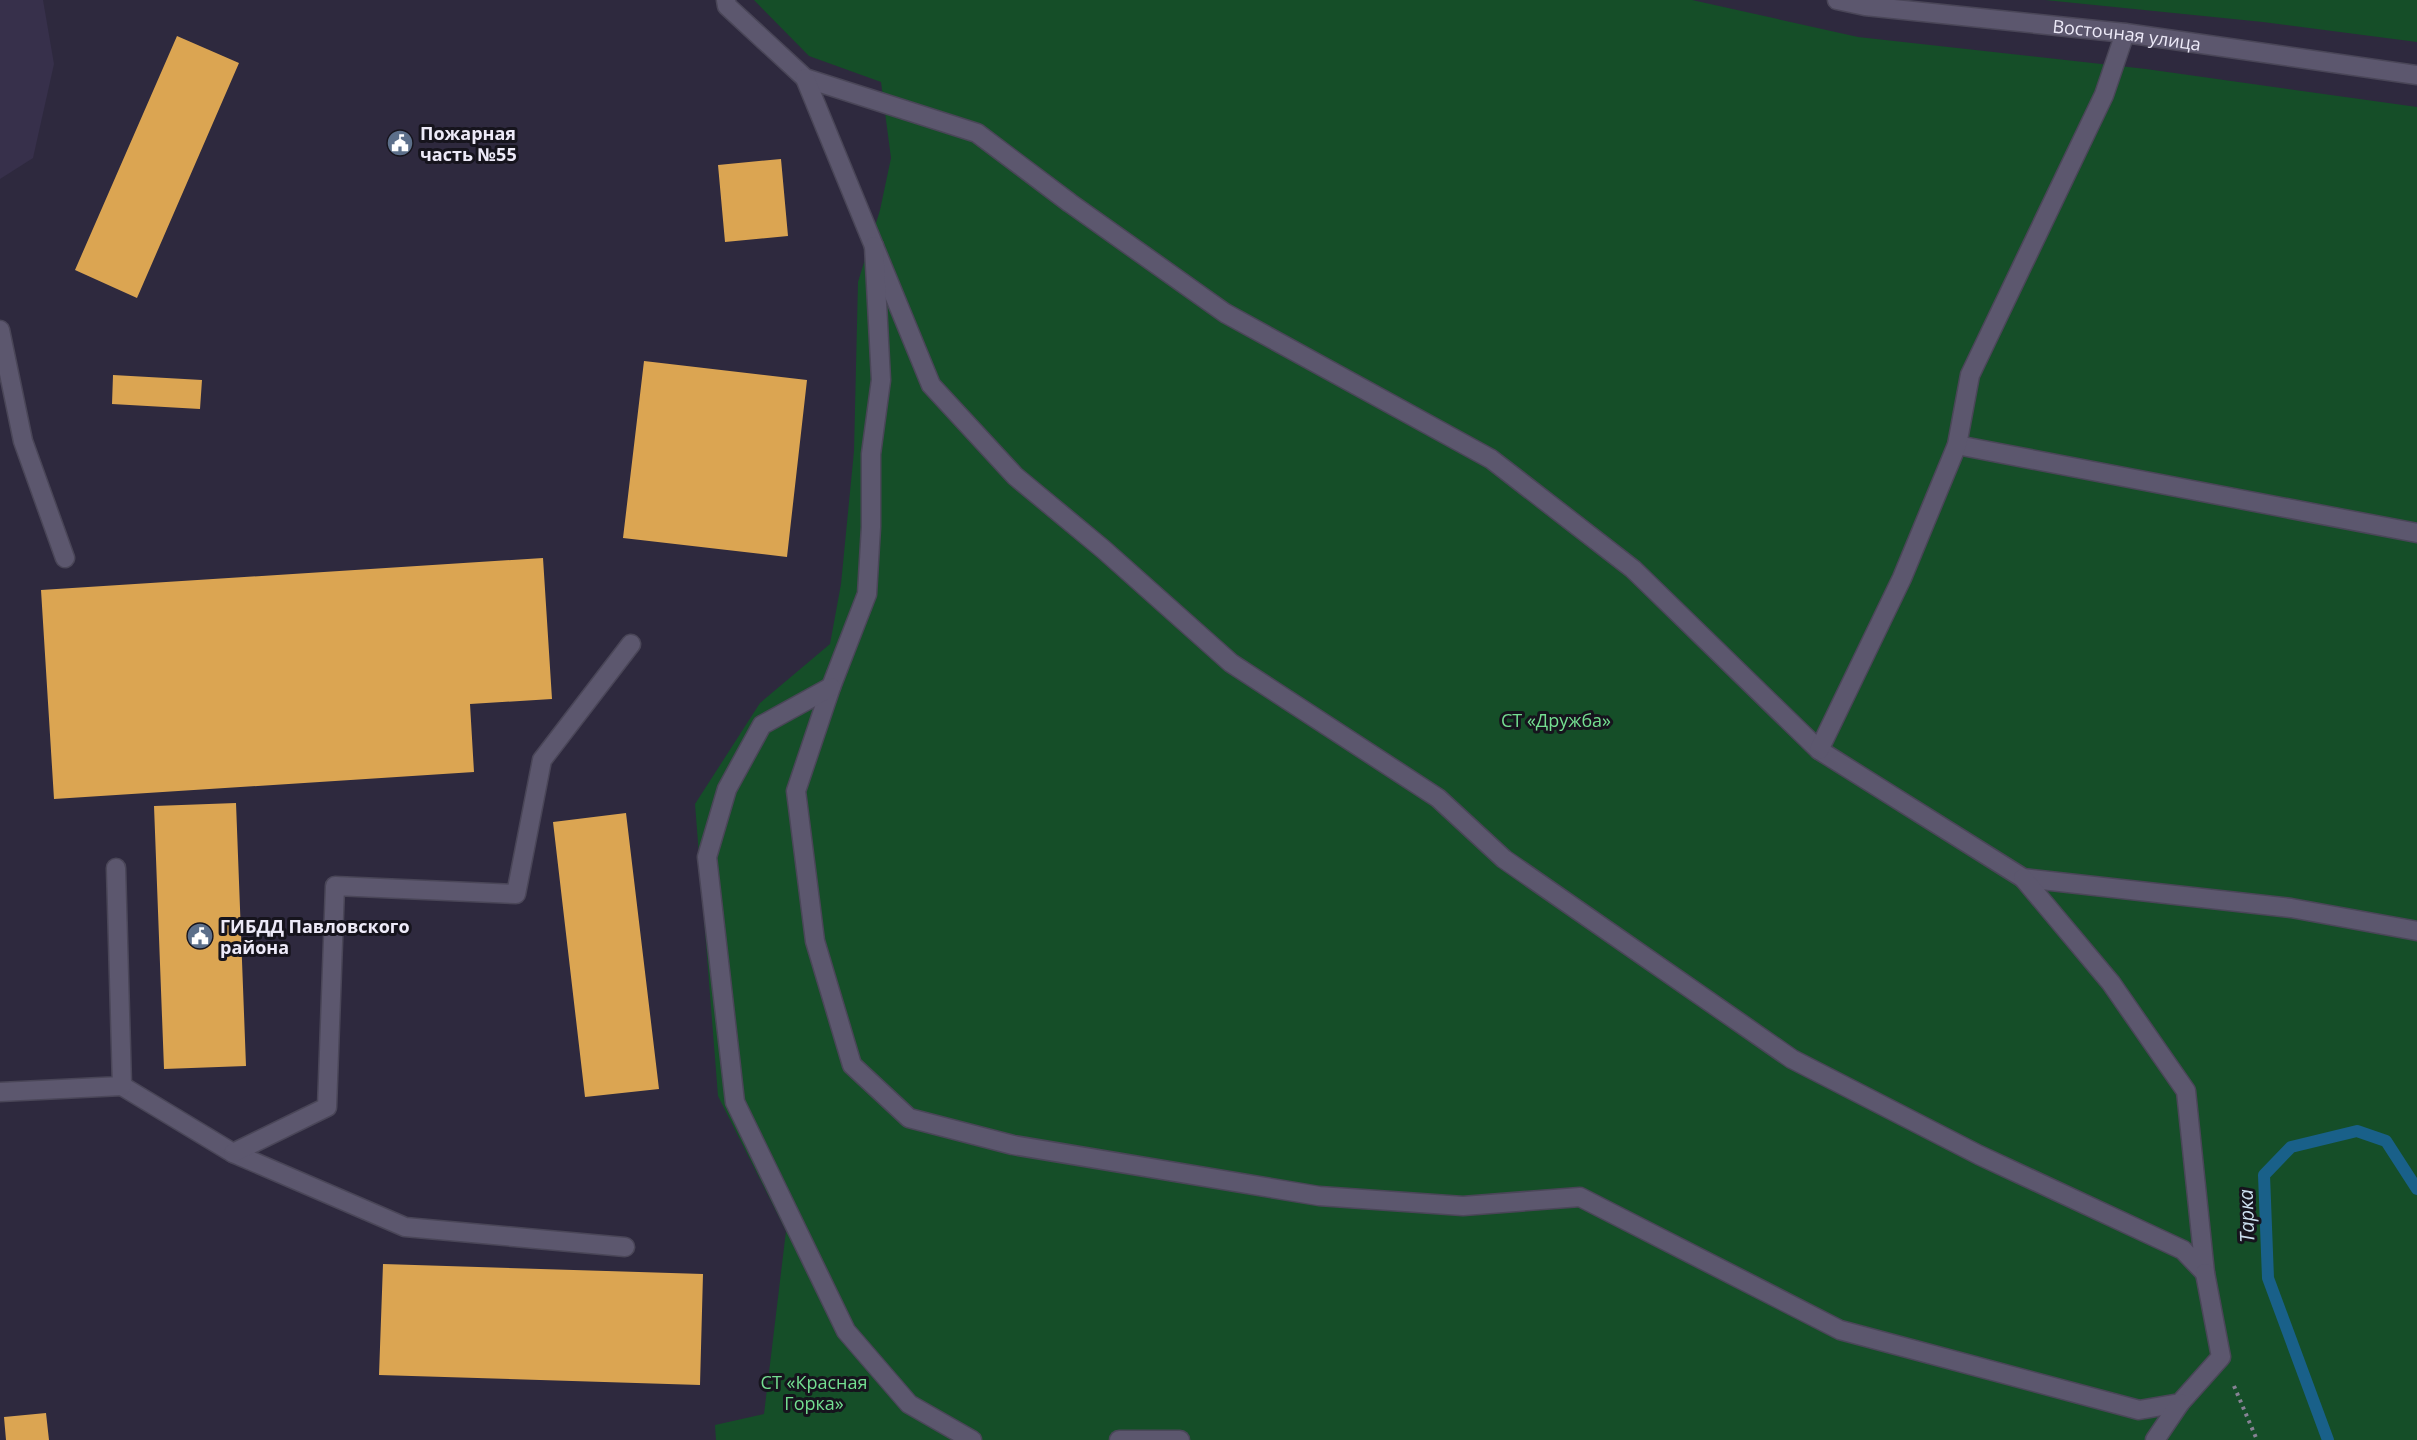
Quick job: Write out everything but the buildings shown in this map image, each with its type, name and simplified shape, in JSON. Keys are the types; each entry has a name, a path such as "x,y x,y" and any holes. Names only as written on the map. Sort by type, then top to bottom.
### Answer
{"street":[{"path":"726,0 727,6 805,78 932,385 1015,476 1103,549 1231,663 1438,798 1504,859 1792,1059 1979,1155 2183,1250 2205,1273"},
{"name":"Восточная улица","path":"1837,0 1865,6 2125,33 2417,75"},
{"path":"1820,750 1902,578 1957,445 1970,375 2104,95 2125,33"},
{"path":"805,78 977,132 1070,203 1226,313 1491,459 1633,569 1820,750 2023,878 2111,984 2186,1091 2205,1273 2221,1357 2180,1403 2155,1440"},
{"path":"874,246 881,380 871,454 871,526 867,594 831,687 796,791 815,941 852,1065 909,1118 1013,1145 1319,1196 1463,1206 1580,1197 1840,1330 2139,1410 2180,1403"},
{"path":"0,330 23,441 65,558"},
{"path":"1957,445 2417,532"},
{"path":"233,1153 327,1107 335,886 516,894 542,760 632,644"},
{"path":"831,687 762,725 728,789 707,857 735,1102 846,1331 909,1404 972,1440"},
{"path":"116,868 122,1086"},
{"path":"2023,878 2291,908 2417,932"},
{"path":"0,1092 122,1086 233,1153 405,1227 625,1247"},
{"path":"1119,1440 1179,1440"}],"path":[{"path":"2221,1357 2257,1440"}],"shaded area":[{"path":"0,0 43,0 54,64 33,158 0,179"}],"green space":[{"name":"СТ «Дружба»","path":"754,0 1692,0 1858,37 2146,69 2417,107 2417,1440 716,1440 715,1425 764,1414 786,1231 718,1096 695,804 760,703 830,644 841,584 854,451 858,282 880,210 891,158 881,82 809,56"},
{"path":"2045,0 2417,0 2417,42 2263,22"}],"waterway":[{"name":"Тарка","path":"2328,1440 2268,1278 2264,1175 2291,1147 2357,1131 2386,1141 2417,1189"}],"place":[{"name":"Пожарная часть №55","path":"400,143"},
{"name":"ГИБДД Павловского района","path":"200,936"}],"park label":[{"name":"СТ «Красная Горка»","path":"814,1392"}]}
